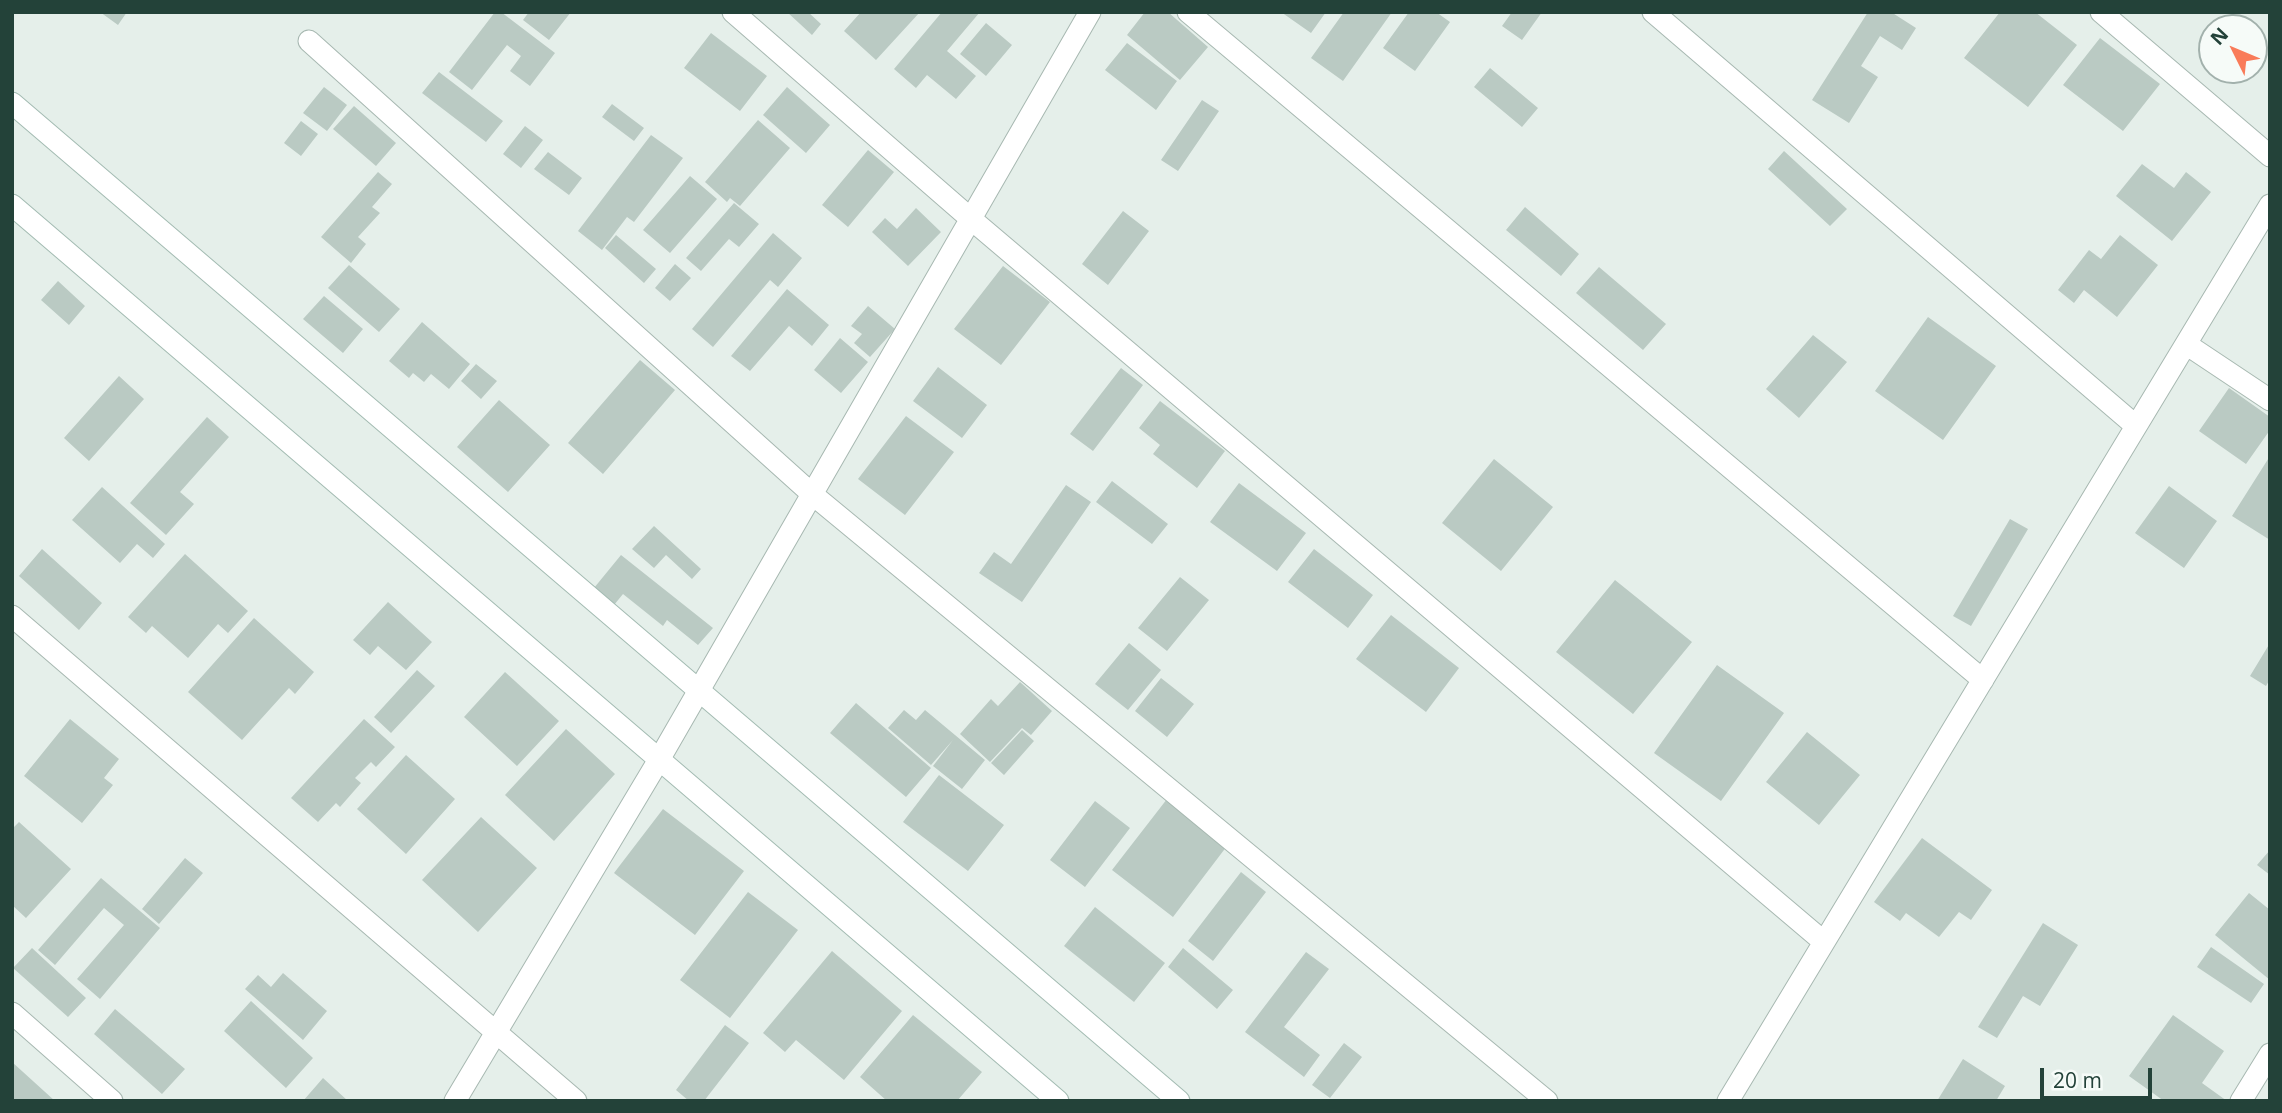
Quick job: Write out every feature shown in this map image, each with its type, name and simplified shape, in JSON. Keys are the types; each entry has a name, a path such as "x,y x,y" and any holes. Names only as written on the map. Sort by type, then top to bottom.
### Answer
{"street":[{"path":"733,12 971,219 1824,942"},
{"path":"455,1101 700,690 1090,12"},
{"path":"1188,12 1983,680"},
{"path":"1653,12 2136,426"},
{"path":"2101,12 2270,156"},
{"path":"309,41 812,494 1547,1101"},
{"path":"12,103 1179,1101"},
{"path":"12,205 1058,1101"},
{"path":"1728,1101 2270,205"},
{"path":"2186,344 2270,400"},
{"path":"12,616 576,1101"},
{"path":"12,1013 111,1101"},
{"path":"2241,1101 2270,1054"}],"building":[{"path":"100,12 127,12 118,25"},
{"path":"495,12 501,12 555,53 530,86 510,71 521,56 507,45 472,90 449,72"},
{"path":"529,12 571,12 549,40 523,20"},
{"path":"787,12 808,12 821,24 812,35"},
{"path":"861,12 920,12 876,60 844,31"},
{"path":"942,12 980,12 947,51 976,76 956,99 927,75 916,88 894,69"},
{"path":"1145,12 1168,12 1208,47 1180,80 1127,35"},
{"path":"1281,12 1326,12 1311,33"},
{"path":"1344,12 1392,12 1343,81 1311,58"},
{"path":"1409,12 1436,12 1450,22 1415,71 1383,48"},
{"path":"1512,12 1542,12 1522,40 1502,26"},
{"path":"1868,12 1891,12 1916,28 1902,50 1880,36 1861,66 1878,77 1849,123 1812,100"},
{"path":"2000,12 2035,12 2077,45 2028,107 1964,58"},
{"path":"986,23 1012,45 986,76 960,54"},
{"path":"711,33 767,76 740,111 684,68"},
{"path":"2100,38 2160,84 2123,131 2063,85"},
{"path":"1127,43 1177,81 1156,110 1105,70"},
{"path":"1490,68 1538,108 1522,127 1474,87"},
{"path":"439,72 503,121 486,142 422,93"},
{"path":"324,87 347,105 327,131 303,113"},
{"path":"787,87 830,125 806,153 763,115"},
{"path":"1202,100 1219,111 1178,171 1161,160"},
{"path":"612,104 644,128 634,141 602,117"},
{"path":"354,106 396,143 376,166 333,129"},
{"path":"758,120 790,148 740,206 730,198 727,202 705,182"},
{"path":"301,121 318,134 301,156 284,143"},
{"path":"525,126 543,140 521,168 503,154"},
{"path":"651,135 683,158 634,222 627,217 602,250 578,231"},
{"path":"868,150 894,172 848,227 822,205"},
{"path":"1784,151 1847,209 1830,226 1768,169"},
{"path":"548,152 582,178 569,195 534,169"},
{"path":"2142,164 2174,188 2186,172 2211,192 2172,241 2116,196"},
{"path":"378,172 392,184 372,207 380,213 358,237 366,244 351,263 321,237"},
{"path":"690,176 717,199 670,253 643,230"},
{"path":"734,203 759,224 739,247 729,239 701,271 686,258"},
{"path":"1525,207 1579,254 1561,276 1506,230"},
{"path":"916,208 941,232 908,266 872,232 885,218 897,229"},
{"path":"1123,211 1149,231 1108,285 1082,264"},
{"path":"773,233 802,258 778,287 770,280 713,347 692,329"},
{"path":"616,235 656,269 644,283 605,248"},
{"path":"2120,235 2158,265 2117,317 2084,290 2074,303 2058,290 2089,250 2101,259"},
{"path":"675,264 691,278 670,301 655,288"},
{"path":"349,265 400,309 379,332 328,288"},
{"path":"1003,266 1050,302 1001,365 954,329"},
{"path":"1599,267 1666,324 1643,350 1576,293"},
{"path":"58,281 85,306 69,325 41,300"},
{"path":"787,289 829,325 812,346 789,326 750,371 731,356"},
{"path":"324,296 363,329 343,353 303,319"},
{"path":"868,306 895,329 870,357 854,343 862,334 851,326"},
{"path":"1928,317 1996,366 1943,440 1875,391"},
{"path":"422,322 470,364 449,389 431,374 424,382 413,373 409,378 389,361"},
{"path":"1813,335 1847,362 1799,418 1766,389"},
{"path":"840,338 868,362 841,393 814,370"},
{"path":"640,360 675,390 603,474 568,443"},
{"path":"476,364 497,381 481,399 461,381"},
{"path":"938,367 987,405 962,438 913,401"},
{"path":"1121,368 1143,385 1093,451 1070,434"},
{"path":"119,376 144,399 89,461 64,438"},
{"path":"2229,388 2270,417 2270,430 2246,464 2199,431"},
{"path":"499,400 550,445 508,492 457,447"},
{"path":"1160,401 1225,451 1197,488 1153,454 1160,445 1139,428"},
{"path":"906,416 954,452 905,515 858,479"},
{"path":"207,417 229,437 180,492 194,504 166,535 130,503"},
{"path":"2270,456 2270,540 2232,516"},
{"path":"1494,459 1553,507 1501,571 1442,523"},
{"path":"1112,481 1168,524 1152,544 1096,502"},
{"path":"1239,483 1306,533 1277,571 1210,522"},
{"path":"1066,485 1091,502 1022,602 979,573 994,552 1011,564"},
{"path":"2169,486 2217,521 2184,568 2135,533"},
{"path":"102,487 165,544 153,558 137,544 120,563 72,520"},
{"path":"2010,519 2028,529 1971,626 1953,616"},
{"path":"654,526 701,569 692,579 666,555 654,568 632,549"},
{"path":"42,549 102,603 79,630 19,576"},
{"path":"1314,549 1373,595 1348,628 1288,582"},
{"path":"185,554 248,611 228,633 218,624 188,658 152,626 146,633 128,617"},
{"path":"621,555 713,628 698,645 667,620 663,626 623,594 614,605 594,588"},
{"path":"1180,577 1209,600 1167,651 1138,628"},
{"path":"1615,580 1692,642 1633,714 1556,652"},
{"path":"388,602 432,642 406,670 378,646 370,655 353,640"},
{"path":"1391,615 1459,668 1426,712 1356,659"},
{"path":"254,618 314,672 295,694 289,688 242,740 188,692"},
{"path":"1129,643 1161,670 1128,710 1095,684"},
{"path":"2270,643 2270,679 2266,686 2250,676"},
{"path":"1717,665 1784,713 1721,801 1654,753"},
{"path":"417,670 435,686 391,733 374,717"},
{"path":"505,672 559,721 517,766 464,717"},
{"path":"1161,678 1194,704 1167,737 1135,711"},
{"path":"1020,682 1052,711 1031,735 1022,728 990,762 960,734 991,699 998,706"},
{"path":"856,703 931,768 906,797 830,733"},
{"path":"904,710 916,720 925,710 985,760 962,789 933,766 953,740 931,765 888,728"},
{"path":"70,719 119,759 104,778 113,785 82,823 24,776"},
{"path":"364,719 395,747 376,767 371,762 355,778 361,783 340,807 336,803 318,822 291,798"},
{"path":"566,729 615,774 554,841 505,795"},
{"path":"1022,730 1034,741 1004,775 991,763"},
{"path":"1807,732 1860,775 1819,825 1766,782"},
{"path":"406,755 455,799 406,854 357,809"},
{"path":"939,775 1004,825 968,871 903,822"},
{"path":"1167,799 1227,846 1173,917 1112,870"},
{"path":"1095,801 1130,828 1085,887 1050,860"},
{"path":"663,809 744,871 695,935 614,873"},
{"path":"481,817 537,868 478,932 422,880"},
{"path":"19,822 71,869 26,918 12,905 12,829"},
{"path":"1922,838 1992,890 1971,920 1959,912 1939,937 1906,913 1900,921 1874,902"},
{"path":"2270,850 2270,875 2257,865"},
{"path":"185,858 203,873 159,924 142,909"},
{"path":"1241,872 1266,892 1213,961 1188,941"},
{"path":"101,878 160,928 100,999 77,979 124,925 104,908 55,965 38,950"},
{"path":"748,892 798,930 730,1018 680,980"},
{"path":"2249,893 2270,910 2270,980 2215,935"},
{"path":"1095,907 1165,963 1134,1002 1064,946"},
{"path":"2043,923 2078,945 2040,1006 2023,996 1997,1038 1978,1027"},
{"path":"2211,947 2264,984 2251,1003 2197,967"},
{"path":"32,948 86,998 68,1017 13,968"},
{"path":"1183,948 1233,990 1217,1009 1168,967"},
{"path":"832,951 902,1011 844,1080 796,1040 785,1052 763,1033"},
{"path":"1306,952 1329,969 1284,1027 1320,1055 1304,1077 1245,1032"},
{"path":"283,973 327,1011 303,1040 245,989 258,975 271,987"},
{"path":"251,1001 313,1058 286,1088 224,1031"},
{"path":"115,1009 185,1069 162,1094 94,1034"},
{"path":"913,1015 982,1072 957,1101 887,1101 860,1077"},
{"path":"2173,1015 2224,1051 2202,1083 2227,1101 2164,1101 2129,1076"},
{"path":"725,1025 749,1043 704,1101 689,1101 676,1090"},
{"path":"1344,1043 1362,1057 1330,1098 1312,1085"},
{"path":"1963,1059 2005,1086 1996,1101 1937,1101"},
{"path":"12,1062 55,1101 12,1101"},
{"path":"323,1078 348,1101 303,1101"}]}
